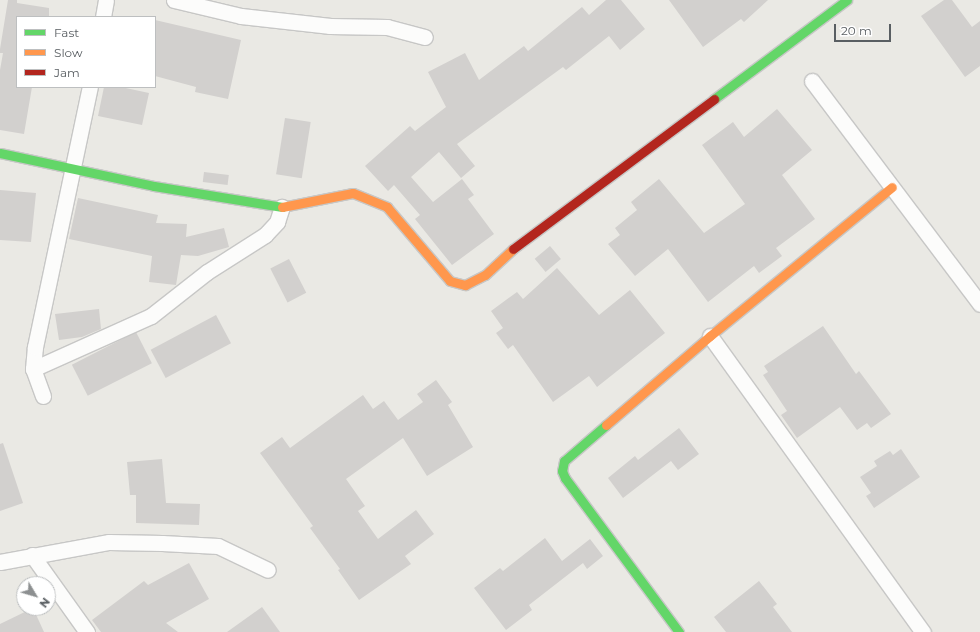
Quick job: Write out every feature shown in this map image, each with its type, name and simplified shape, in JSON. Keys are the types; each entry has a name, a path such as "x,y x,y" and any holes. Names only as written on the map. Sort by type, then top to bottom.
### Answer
{"street":[{"path":"103,16 106,0"},
{"path":"174,0 241,16 330,26 386,27 425,37"},
{"path":"0,153 154,186 282,207 353,193 387,207 450,282 465,285 485,275 507,253 847,0"},
{"path":"812,80 980,304"},
{"path":"43,396 33,368 35,347 90,88"},
{"path":"679,632 565,478 562,470 564,461 710,336 892,187"},
{"path":"33,368 151,316 206,272 265,235 277,222 282,207"},
{"path":"710,336 923,632"},
{"path":"0,562 109,542 162,543 218,546 268,570"},
{"path":"32,555 87,632"}],"building":[{"path":"8,0 17,0 17,3 49,8 49,16 16,16 16,88 32,88 24,134 0,130 0,70 3,53 0,53"},
{"path":"606,0 621,0 645,29 620,50 609,36 566,70 563,67 457,144 475,166 461,178 439,152 411,177 433,202 462,179 474,195 468,199 494,234 452,265 415,219 420,215 394,185 388,191 365,166 410,126 415,131 446,107 428,72 465,53 479,80 524,46 528,51 582,7 589,15"},
{"path":"669,0 768,0 744,22 741,19 703,47"},
{"path":"944,0 952,0 972,27 980,21 980,66 965,77 921,16"},
{"path":"156,20 241,40 228,99 195,92 196,87 156,76"},
{"path":"104,88 126,88 149,93 142,125 98,116"},
{"path":"777,109 812,150 782,175 815,219 776,248 782,256 759,273 754,266 708,302 668,249 635,276 608,244 620,235 615,228 637,210 631,202 659,179 704,233 745,204 702,145 733,122 744,137"},
{"path":"285,118 311,122 302,178 276,174"},
{"path":"204,172 229,175 228,185 203,182"},
{"path":"0,190 36,193 31,242 0,240"},
{"path":"78,198 158,215 156,223 187,224 186,237 224,228 229,247 198,256 181,255 176,285 149,282 152,256 69,239"},
{"path":"550,246 561,259 546,272 535,259"},
{"path":"289,259 306,293 288,302 270,269"},
{"path":"557,268 599,315 630,290 665,333 597,387 589,376 553,402 513,345 508,349 496,333 503,328 491,311 517,292 523,299"},
{"path":"99,309 101,329 82,337 59,340 55,314"},
{"path":"216,315 231,343 166,378 151,350"},
{"path":"823,326 856,374 859,371 891,414 871,428 867,423 857,430 840,407 797,438 781,415 787,411 763,375 768,372 764,366"},
{"path":"136,332 152,363 88,396 72,365"},
{"path":"436,380 452,402 448,405 473,447 427,476 403,438 346,479 365,506 358,511 378,539 416,510 434,534 405,556 411,564 359,600 338,570 340,569 310,528 313,526 260,453 282,437 290,448 363,395 373,409 384,401 398,420 423,402 417,394"},
{"path":"679,428 699,454 678,470 671,461 623,498 608,478 635,456 638,460"},
{"path":"3,443 23,503 0,511 0,444"},
{"path":"901,449 920,477 874,508 866,496 871,493 860,477 877,466 874,461 890,451 893,455"},
{"path":"162,459 166,503 200,504 199,525 136,523 136,495 130,495 127,462"},
{"path":"545,538 562,561 590,539 603,556 587,569 583,563 529,605 532,610 506,630 474,588 500,568 503,571"},
{"path":"189,563 209,599 166,623 178,632 101,632 92,620 144,581 148,585"},
{"path":"759,581 777,604 773,607 792,632 726,632 714,617"},
{"path":"262,607 280,632 227,632"},
{"path":"16,616 37,616 44,632 0,632 0,624"}],"traffic: fast":[{"path":"714,99 847,0"},
{"path":"0,153 154,186 282,207"},
{"path":"606,425 564,461 562,471 565,478 679,632"}],"traffic: slow":[{"path":"606,425 710,336 892,187"},
{"path":"282,207 353,193 387,207 450,281 465,285 485,275 513,249"}],"traffic: jam":[{"path":"513,249 714,99"}]}
